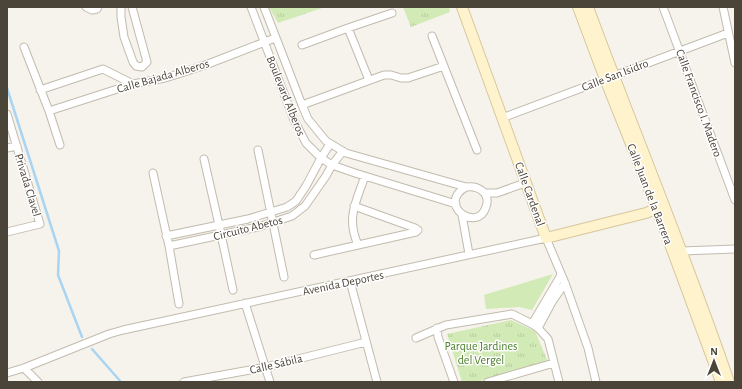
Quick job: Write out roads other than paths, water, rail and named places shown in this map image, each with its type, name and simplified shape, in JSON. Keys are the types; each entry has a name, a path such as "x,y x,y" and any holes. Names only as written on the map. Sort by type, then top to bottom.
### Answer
{"main road":[{"name":"Calle Cardenal","path":"462,7 546,238"},
{"name":"Calle Juan de la Barrera","path":"578,7 609,77 660,208 723,379"},
{"name":"Calle Juan de la Barrera","path":"588,7 609,77"},
{"name":"Calle Juan de la Barrera","path":"660,208 682,251 723,379"},
{"name":"Avenida Deportes","path":"546,238 646,213 660,208"}],"street":[{"path":"86,7 92,10 98,9 98,7"},
{"path":"121,7 124,37 128,49 136,66 142,67 147,62 132,7"},
{"name":"Boulevard Alberos","path":"251,7 294,120 306,143 321,158 332,165 456,204"},
{"name":"Boulevard Alberos","path":"264,7 308,119 326,141 346,153 466,187"},
{"name":"Calle Francisco I. Madero","path":"663,7 735,200"},
{"path":"723,7 735,63"},
{"path":"302,45 392,13"},
{"path":"348,28 369,80"},
{"name":"Calle San Isidro","path":"502,118 728,33"},
{"path":"432,36 476,150"},
{"name":"Calle Bajada Alberos","path":"48,111 133,84 178,74 275,38"},
{"path":"24,47 60,145"},
{"path":"302,105 384,75 408,78 444,66"},
{"path":"40,90 103,69 133,84"},
{"name":"Privada Clavel","path":"7,114 40,224 7,232"},
{"name":"Circuito Abetos","path":"166,236 248,219 286,207 296,201 330,144"},
{"path":"7,148 17,146"},
{"path":"258,150 284,277"},
{"name":"Circuito Abetos","path":"169,246 274,223 292,216 305,206 343,151"},
{"path":"204,159 233,290"},
{"path":"153,173 169,246 179,304"},
{"path":"358,245 354,235 352,223 354,206 365,176"},
{"path":"484,193 497,193 526,183"},
{"path":"462,215 474,218 484,211 487,205 487,199 481,190 476,187 466,187 458,194 456,199 457,208 462,215 470,254"},
{"path":"314,255 416,232 418,230 354,206"},
{"name":"Avenida Deportes","path":"7,373 24,368 109,334 123,330 546,238"},
{"name":"Calle Cardenal","path":"546,238 565,283 588,348 596,382"},
{"path":"682,251 735,249"},
{"path":"535,326 561,275 560,271"},
{"path":"350,281 377,382"},
{"path":"535,326 565,283"},
{"path":"246,303 270,382"},
{"path":"416,338 446,325 512,314 535,326 548,339 559,382"},
{"path":"437,328 438,337 454,382"},
{"name":"Calle Sábila","path":"184,382 266,366 366,342"},
{"path":"488,382 554,363"},
{"path":"24,368 38,382"}],"waterway":[{"path":"7,88 59,251 58,275 82,337"},
{"path":"92,349 121,382"}],"park label":[{"name":"Parque Jardines del Vergel","path":"481,353"}]}
